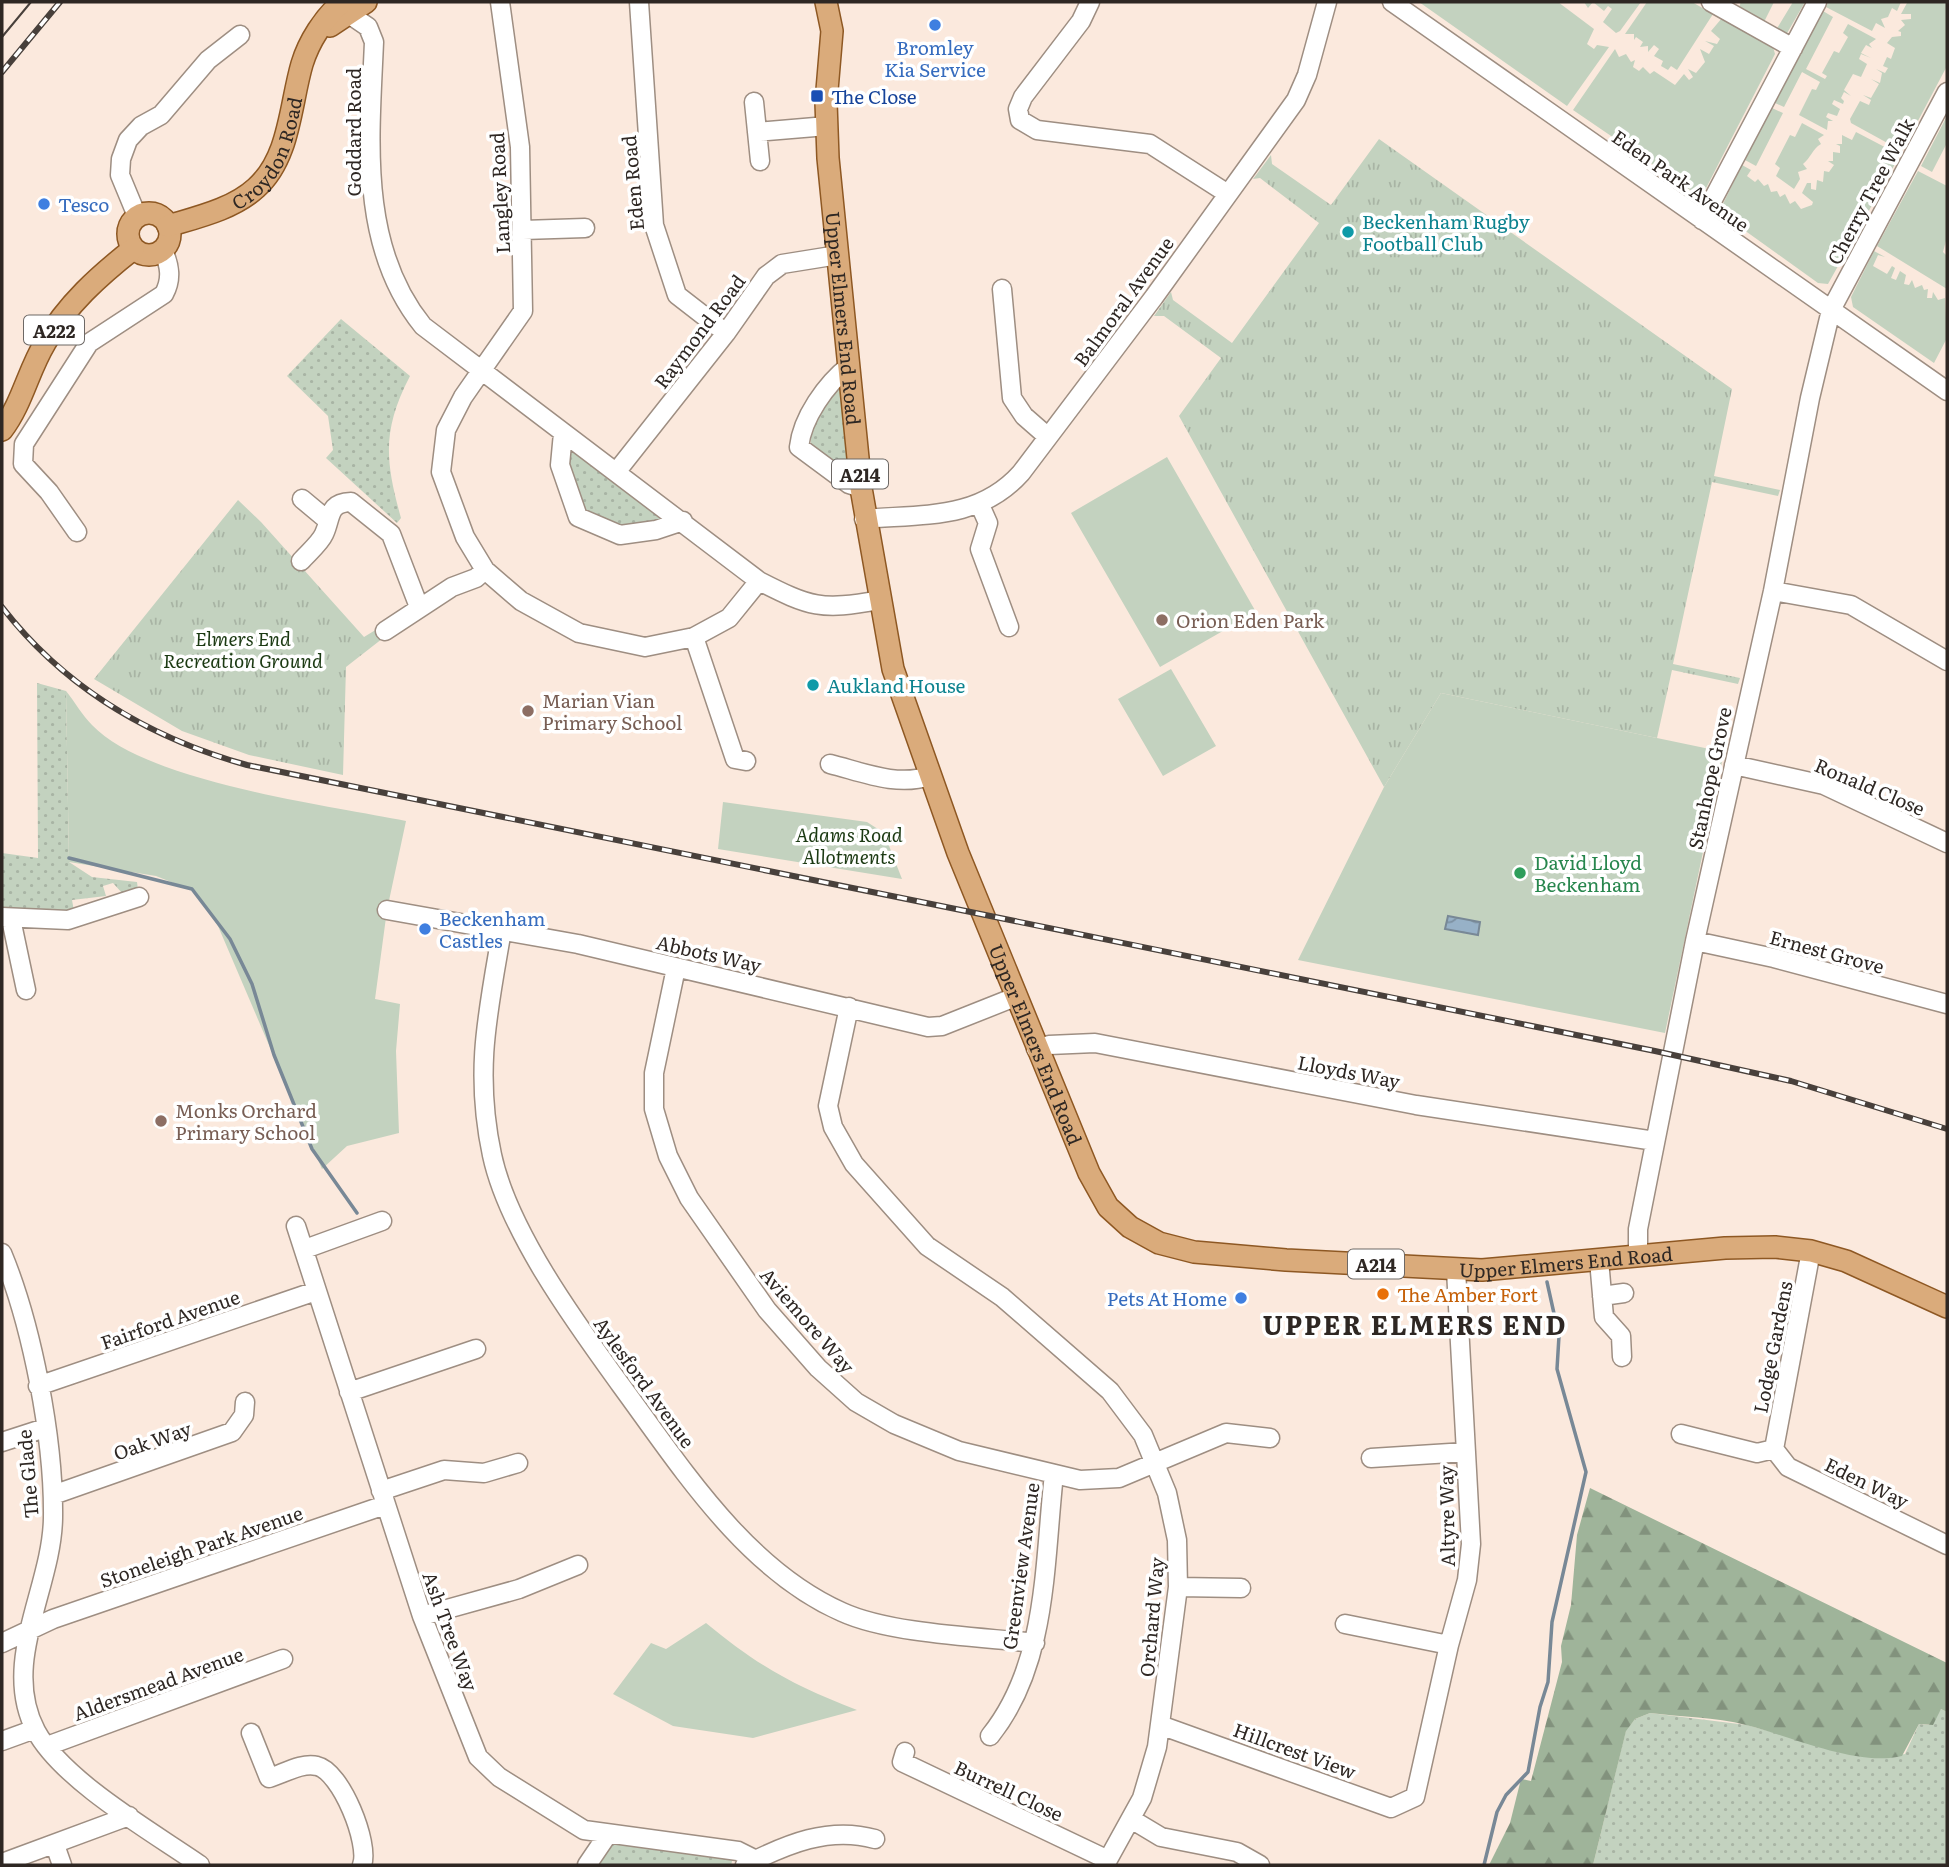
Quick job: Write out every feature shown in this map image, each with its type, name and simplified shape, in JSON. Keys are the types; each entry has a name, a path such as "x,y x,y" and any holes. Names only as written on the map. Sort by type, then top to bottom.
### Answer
{"main road":[{"path":"825,2 832,31"},
{"path":"832,31 843,2"},
{"name":"Croydon Road","path":"169,226 221,208 257,187 277,157 285,139 303,62 317,35 352,6"},
{"name":"Upper Elmers End Road","path":"832,31 827,126 838,255 864,519 893,669 929,776 1015,997 1102,1199 1123,1222 1149,1238 1180,1250 1456,1270 1505,1269 1756,1246 1811,1251 1870,1270 1947,1307"},
{"path":"154,214 169,226 170,238 163,250 146,255 133,249 127,233 137,216 154,214"},
{"name":"A222","path":"2,430 10,419 44,343 65,314 104,272 133,249"}],"street":[{"name":"Langley Road","path":"500,2 520,147 523,312 463,397 446,430 441,472 465,537 485,570 521,601 579,633 645,647 694,637 729,618 759,581"},
{"name":"Eden Road","path":"639,2 653,225 677,295 726,333"},
{"path":"1090,2 1081,21 1023,97 1018,109 1020,120 1037,130 1150,144 1228,194"},
{"name":"Balmoral Avenue","path":"864,519 953,512 980,505 1012,483 1300,93 1327,2"},
{"name":"Eden Park Avenue","path":"1392,2 1947,391"},
{"path":"1711,2 1793,48"},
{"path":"1702,220 1816,2"},
{"name":"Goddard Road","path":"352,6 368,27 374,41 371,192 387,267 406,305 423,326 759,581 804,604 822,607 841,607 879,600"},
{"path":"137,216 120,174 121,159 128,139 141,126 161,116 208,60 240,35"},
{"name":"Cherry Tree Walk","path":"1831,310 1947,92"},
{"path":"754,102 760,161"},
{"path":"757,132 827,126"},
{"path":"523,230 585,228"},
{"path":"77,532 49,492 23,464 24,444 89,343 164,294 169,284 169,264 163,250"},
{"name":"Raymond Road","path":"617,471 726,333 766,276 782,264 838,255"},
{"path":"1002,289 1012,398 1024,416 1048,437"},
{"name":"Stanhope Grove","path":"1638,1256 1638,1229 1695,941 1773,591 1810,398 1831,310"},
{"path":"849,366 839,374 801,428 799,447 849,484 861,488"},
{"path":"563,433 561,465 578,517 620,535 656,530 683,521"},
{"path":"302,499 326,519"},
{"path":"301,561 324,534 329,512 340,502 351,502 391,534 419,607"},
{"path":"980,505 988,523 980,549 1009,627"},
{"path":"385,631 419,607 453,587 476,578 485,570"},
{"path":"1773,591 1851,605 1947,661"},
{"path":"694,637 735,759 746,761"},
{"path":"830,764 899,781 913,782 929,776"},
{"name":"Ronald Close","path":"1734,765 1824,785 1947,843"},
{"path":"26,990 6,918 68,919 113,899 139,897"},
{"name":"Abbots Way","path":"387,910 613,951 935,1027 1015,997"},
{"name":"Aylesford Avenue","path":"502,930 484,1031 482,1068 488,1133 497,1171 525,1237 583,1333 678,1464 721,1515 765,1559 826,1605 846,1614 907,1628 1035,1643"},
{"name":"Ernest Grove","path":"1695,941 1774,958 1947,1004"},
{"name":"Aviemore Way","path":"676,968 654,1073 654,1109 659,1133 689,1198 752,1290 818,1368 869,1410 958,1451 1054,1474 1102,1481 1119,1478 1226,1433 1269,1438"},
{"name":"Orchard Way","path":"849,1007 829,1096 833,1127 860,1172 927,1246 1016,1308 1101,1381 1132,1418 1156,1462 1173,1517 1178,1587 1160,1725 1150,1778 1107,1862"},
{"name":"Lloyds Way","path":"1037,1049 1049,1045 1096,1043 1416,1105 1655,1141"},
{"path":"306,1249 383,1221"},
{"name":"Ash Tree Way","path":"296,1226 306,1249 316,1291 422,1616 478,1757 499,1777 584,1830 738,1851 751,1863"},
{"name":"Lodge Gardens","path":"1774,1450 1811,1251"},
{"name":"The Glade","path":"2,1252 6,1274 22,1308 45,1428 53,1495 51,1540 26,1650 24,1678 28,1708 35,1729 47,1746 77,1776 200,1865"},
{"path":"1599,1260 1604,1317 1621,1336 1622,1357"},
{"name":"Altyre Way","path":"1415,1797 1449,1645 1467,1580 1471,1544 1456,1270"},
{"name":"Fairford Avenue","path":"38,1386 316,1291"},
{"path":"1602,1296 1624,1293"},
{"path":"349,1392 476,1349"},
{"name":"Oak Way","path":"53,1495 210,1442 232,1432 244,1415 245,1402"},
{"path":"2,1441 45,1428"},
{"path":"1681,1434 1758,1453 1774,1450"},
{"name":"Eden Way","path":"1774,1450 1788,1467 1947,1545"},
{"path":"1370,1458 1466,1452"},
{"name":"Stoneleigh Park Avenue","path":"2,1643 53,1619 383,1498 444,1470 484,1473 519,1463"},
{"name":"Greenview Avenue","path":"990,1736 1018,1693 1035,1643 1054,1474"},
{"path":"422,1616 519,1589 578,1565"},
{"path":"1178,1587 1241,1588"},
{"path":"1345,1624 1449,1645"},
{"name":"Aldersmead Avenue","path":"47,1746 283,1659"},
{"name":"Hillcrest View","path":"1160,1725 1391,1808 1415,1797"},
{"path":"2,1741 35,1729"},
{"path":"251,1733 269,1779 312,1765 323,1768 335,1777 363,1845 362,1865"},
{"name":"Burrell Close","path":"905,1752 902,1762 1107,1862"},
{"path":"2,1863 129,1816"},
{"path":"1131,1819 1161,1837 1237,1852 1260,1865"},
{"path":"751,1863 829,1833 875,1839"},
{"path":"587,1865 608,1834"},
{"path":"55,1844 62,1865"}],"green space":[{"path":"1419,2 1558,2 1594,29 1587,44 1594,49 1597,45 1609,47 1567,106"},
{"path":"1593,2 1641,2 1616,33 1603,22 1612,9 1608,6 1604,11"},
{"path":"1647,2 1692,2 1713,14 1677,70 1671,66 1668,70 1661,66 1663,61 1654,56 1659,49 1654,45 1648,52 1648,46 1640,47 1643,42 1636,37 1634,40 1634,34 1625,34"},
{"path":"1741,2 1774,2 1763,24 1738,10"},
{"path":"1793,2 1805,2 1786,35 1776,30"},
{"path":"1828,2 1901,2 1897,11 1892,8 1888,17 1881,19 1885,28 1876,23 1872,31 1826,7"},
{"path":"1904,2 1947,2 1947,66 1902,151 1851,123 1850,119 1860,101 1869,105 1871,100 1863,95 1871,98 1879,84 1871,79 1880,83 1882,73 1876,69 1885,73 1888,68 1883,66 1887,57 1891,59 1895,48 1887,43 1892,37 1901,36 1898,31 1905,25 1901,20 1911,19 1911,14 1901,14 1907,3"},
{"path":"1823,11 1833,17 1806,69 1825,79 1827,76 1822,73 1834,51 1839,53 1848,37 1843,33 1848,24 1876,39 1869,44 1872,48 1866,45 1861,53 1871,58 1861,54 1859,59 1867,64 1861,77 1853,74 1844,90 1851,96 1844,92 1841,98 1843,104 1834,100 1832,104 1840,109 1837,116 1828,113 1826,117 1833,121 1828,121 1827,130 1799,115 1812,89 1816,90 1820,82 1802,72 1784,107 1775,103"},
{"path":"1722,18 1773,47 1775,54 1704,192 1699,196 1573,110 1615,49 1619,57 1626,54 1631,62 1635,60 1633,67 1639,71 1643,67 1650,74 1654,71 1675,85 1684,74 1689,80 1693,77 1688,69 1696,73 1705,62 1700,49 1709,54 1714,46 1705,41 1717,44 1720,39 1711,31"},
{"path":"1772,108 1783,113 1756,166 1745,160"},
{"path":"1947,116 1947,143 1932,172 1921,166"},
{"path":"1802,123 1824,135 1818,139 1821,144 1803,164 1807,169 1798,172 1800,179 1794,189 1776,176 1780,168 1775,164 1790,135 1795,137"},
{"path":"1856,132 1900,155 1828,284 1818,283 1719,212 1742,165 1751,170 1747,176 1755,182 1758,179 1764,186 1768,184 1771,192 1777,191 1780,197 1785,194 1790,204 1795,201 1801,209 1812,205 1813,202 1802,193 1807,183 1811,183 1811,189 1816,190 1817,180 1823,182 1824,171 1829,172 1834,165 1828,161 1833,161 1833,152 1840,153 1840,146 1836,144 1842,144 1842,135 1852,140"},
{"path":"1379,139 1732,389 1714,476 1780,490 1778,496 1712,482 1673,664 1740,678 1738,684 1672,670 1657,738 1441,693 1384,787 1179,416 1221,358 1164,316 1154,316 1171,292 1173,300 1232,343 1319,223 1260,178 1253,179 1271,155 1272,164 1331,205"},
{"path":"1918,171 1947,186 1947,237 1943,252 1947,256 1947,289 1877,246"},
{"path":"1874,251 1885,257 1878,255 1873,266 1887,274 1892,266 1895,268 1891,278 1896,280 1900,271 1906,275 1904,284 1909,285 1912,280 1915,288 1922,285 1924,290 1928,289 1927,298 1932,298 1933,292 1938,300 1945,298 1947,338 1934,363 1853,307 1851,297"},
{"path":"341,319 410,376 395,413 389,446 389,462 401,518 397,523 326,458 333,450 328,416 287,376"},
{"path":"841,382 853,478 811,445 810,431"},
{"path":"563,433 683,521 620,535 578,517"},
{"path":"1167,457 1256,612 1160,667 1071,513"},
{"name":"Elmers End Recreation Ground","path":"238,500 364,637 382,626 387,635 346,667 343,775 249,755 182,731 94,679"},
{"path":"1171,669 1216,746 1163,776 1118,699"},
{"path":"37,683 66,691 69,862 92,877 137,882 138,890 122,893 113,883 103,886 106,896 72,900 74,911 49,914 2,911 2,853 38,858"},
{"path":"66,691 92,725 118,745 153,762 194,776 286,799 406,821 387,910 375,999 400,1004 396,1051 399,1133 347,1146 322,1169 218,926 196,892 156,876 69,862"},
{"name":"David Lloyd Beckenham","path":"1441,693 1724,752 1665,1033 1298,960 1384,787"},
{"name":"Adams Road Allotments","path":"723,802 867,822 884,833 902,879 718,849"},
{"path":"1590,1488 1947,1663 1947,1712 1941,1709 1933,1725 1919,1724 1902,1756 1884,1758 1844,1754 1734,1722 1650,1713 1635,1719 1626,1731 1593,1865 1489,1865 1510,1823 1521,1779 1531,1781 1562,1662 1561,1646 1571,1605 1577,1535"},
{"path":"706,1623 777,1674 857,1710 753,1738 673,1726 613,1694 651,1643 666,1649"},
{"path":"1941,1709 1947,1712 1947,1865 1593,1865 1626,1730 1635,1719 1650,1713 1747,1725 1851,1754 1877,1758 1905,1754 1919,1724 1929,1725"},
{"path":"614,1840 733,1858 731,1865 594,1865"}],"water":[{"path":"1448,916 1480,922 1478,935 1445,929"}],"waterway":[{"path":"69,858 192,889 230,939 252,984 274,1055 312,1149 357,1213"},
{"path":"1484,1865 1497,1812 1506,1795 1528,1772 1540,1707 1548,1682 1552,1622 1586,1472 1557,1369 1559,1336 1547,1282"}],"tram line":[{"path":"2,37 31,2"}],"railway":[{"path":"2,72 60,2"},
{"path":"2,607 26,636 53,662 111,706 177,740 247,765 1655,1051 1791,1081 1947,1129"}],"place":[{"name":"Bromley Kia Service","path":"935,25"},
{"name":"The Close","path":"817,96"},
{"name":"Tesco","path":"44,204"},
{"name":"Beckenham Rugby Football Club","path":"1348,232"},
{"name":"Orion Eden Park","path":"1162,620"},
{"name":"Aukland House","path":"813,685"},
{"name":"Marian Vian Primary School","path":"528,711"},
{"name":"David Lloyd Beckenham","path":"1520,873"},
{"name":"Beckenham Castles","path":"425,929"},
{"name":"Monks Orchard Primary School","path":"161,1121"},
{"name":"The Amber Fort","path":"1383,1294"},
{"name":"Pets At Home","path":"1241,1298"}],"district":[{"name":"UPPER ELMERS END","path":"1415,1323"}]}
